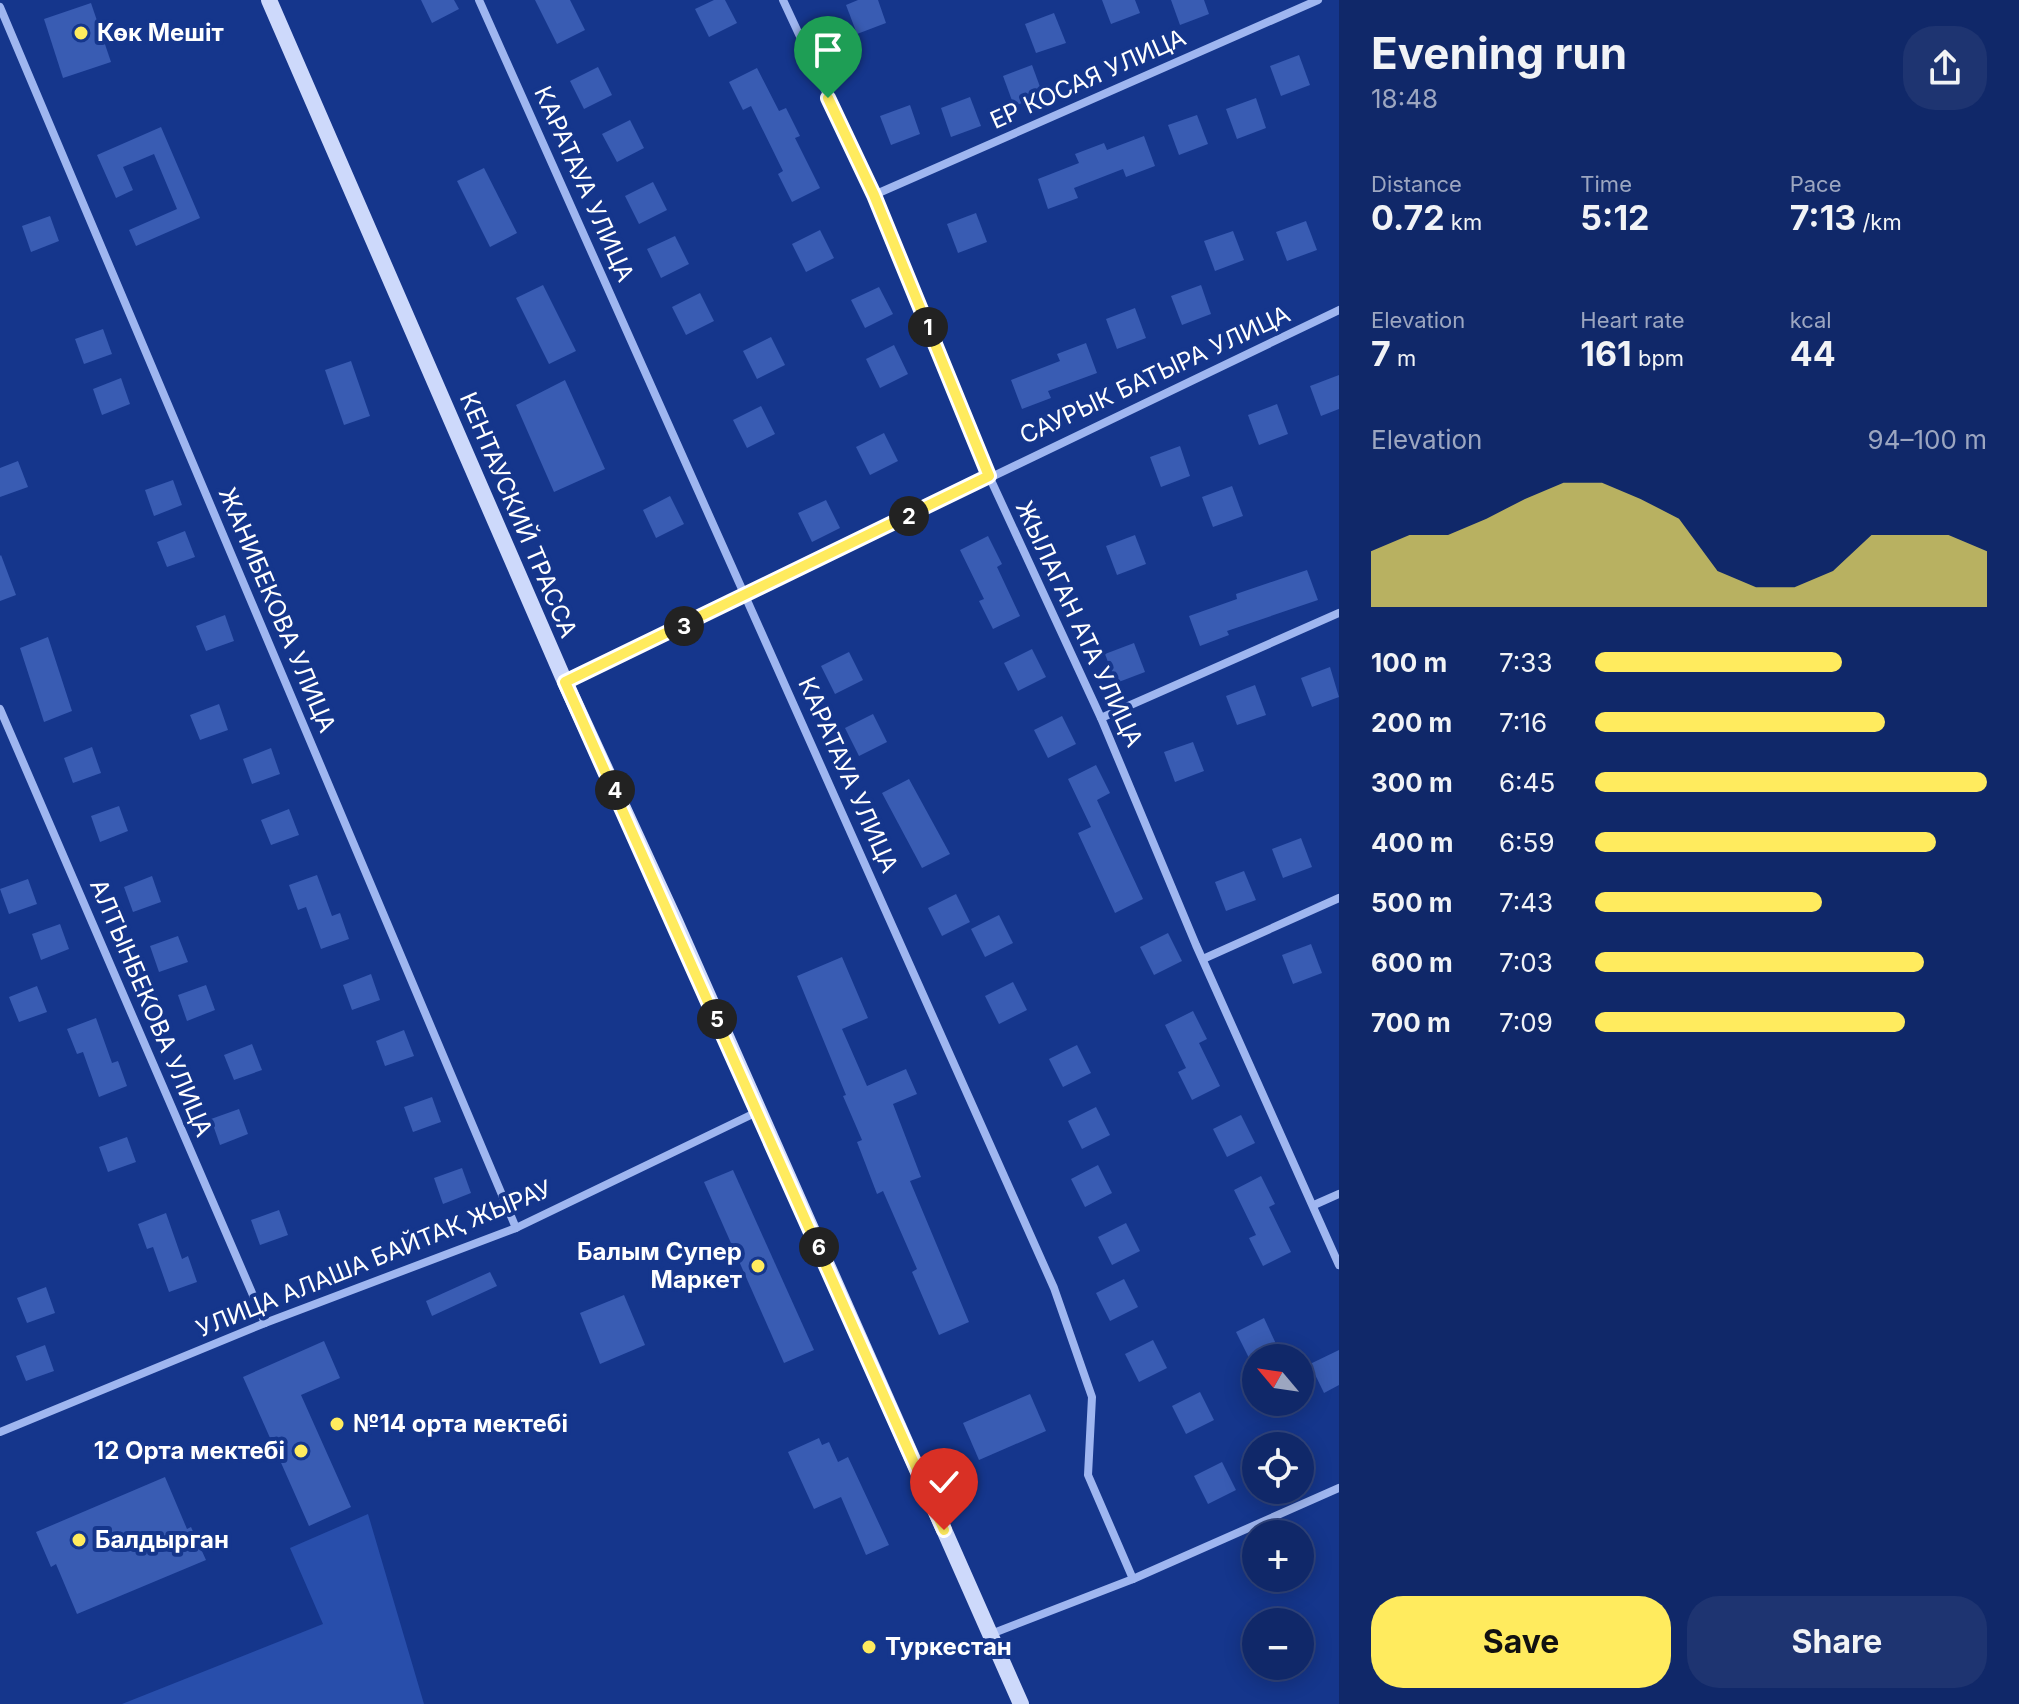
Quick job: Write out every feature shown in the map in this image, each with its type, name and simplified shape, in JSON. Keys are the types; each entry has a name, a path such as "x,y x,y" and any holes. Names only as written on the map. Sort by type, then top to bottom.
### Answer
{"main road":[{"name":"КЕНТАУСКИЙ ТРАССА","path":"269,0 565,682 1021,1704"}],"street":[{"name":"КАРАТАУА УЛИЦА","path":"479,0 1054,1288 1092,1397 1088,1475 1133,1579"},
{"name":"ЖЫЛАГАН АТА УЛИЦА","path":"783,0 874,195 989,476 1101,718 1203,959 1339,1265"},
{"name":"ЕР КОСАЯ УЛИЦА","path":"874,195 1318,0"},
{"name":"ЖАНИБЕКОВА УЛИЦА","path":"0,7 516,1228"},
{"name":"САУРЫК БАТЫРА УЛИЦА","path":"565,682 1339,310"},
{"path":"1101,718 1339,613"},
{"name":"АЛТЫНБЕКОВА УЛИЦА","path":"0,709 265,1323"},
{"path":"1203,959 1339,898"},
{"name":"УЛИЦА АЛАША БАЙТАҚ ЖЫРАУ","path":"1,1429 265,1323 516,1228 757,1112"},
{"path":"1314,1205 1339,1194"},
{"path":"991,1634 1133,1579 1339,1488"}],"shaded area":[{"path":"368,1514 424,1704 122,1704 323,1624 290,1548"}],"building":[{"path":"421,0 454,0 459,9 432,23"},
{"path":"535,0 570,0 585,30 557,44"},
{"path":"714,0 725,0 737,23 709,37 695,9"},
{"path":"858,0 878,0 886,23 857,34 846,5"},
{"path":"1102,0 1135,0 1140,13 1111,24"},
{"path":"1171,0 1204,0 1209,14 1180,25"},
{"path":"91,3 111,62 63,78 44,19"},
{"path":"1054,13 1066,43 1036,53 1025,24"},
{"path":"1299,55 1310,85 1281,96 1270,66"},
{"path":"1032,65 1043,95 1014,106 1003,76"},
{"path":"598,67 612,95 584,109 570,81"},
{"path":"757,68 779,111 786,108 800,136 795,138 820,188 792,202 778,174 783,171 751,106 743,110 729,82"},
{"path":"970,97 981,126 951,137 941,108"},
{"path":"1256,98 1266,128 1237,139 1226,109"},
{"path":"910,105 920,134 891,145 880,116"},
{"path":"1197,115 1208,144 1179,155 1168,125"},
{"path":"630,120 644,148 617,162 602,134"},
{"path":"161,127 200,218 136,246 129,230 177,209 154,154 123,167 133,190 116,198 97,155"},
{"path":"1144,136 1155,166 1126,177 1123,169 1074,188 1078,198 1048,209 1038,179 1079,163 1075,154 1104,143 1107,150"},
{"path":"484,168 517,233 490,247 457,181"},
{"path":"653,182 667,210 639,224 625,196"},
{"path":"976,213 987,242 958,253 947,224"},
{"path":"50,216 59,241 31,252 22,226"},
{"path":"1306,221 1317,250 1287,261 1276,232"},
{"path":"820,230 834,258 806,272 792,244"},
{"path":"1233,231 1244,260 1215,271 1204,241"},
{"path":"675,236 689,264 661,278 647,249"},
{"path":"543,285 576,351 549,364 516,298"},
{"path":"1201,285 1211,314 1182,325 1171,296"},
{"path":"879,287 893,314 865,328 851,300"},
{"path":"700,293 714,321 686,335 672,307"},
{"path":"1135,308 1146,338 1117,349 1106,319"},
{"path":"103,329 112,354 84,364 75,339"},
{"path":"771,337 785,365 757,379 743,351"},
{"path":"1086,343 1097,373 1048,391 1051,398 1022,409 1011,380 1060,361 1057,354"},
{"path":"894,345 908,374 880,388 866,359"},
{"path":"351,361 370,416 344,425 325,370"},
{"path":"1339,375 1339,409 1321,416 1310,386"},
{"path":"121,378 130,404 102,415 93,389"},
{"path":"565,380 605,469 554,492 516,405"},
{"path":"1277,404 1288,434 1259,445 1248,415"},
{"path":"761,406 775,434 747,448 733,420"},
{"path":"884,433 898,461 870,475 856,447"},
{"path":"1180,446 1190,476 1161,487 1150,457"},
{"path":"18,461 28,487 0,497 0,468"},
{"path":"173,480 182,505 154,516 145,490"},
{"path":"1232,486 1243,516 1213,527 1202,497"},
{"path":"670,496 684,524 656,538 643,510"},
{"path":"826,500 840,528 812,542 798,513"},
{"path":"185,531 195,557 167,567 157,542"},
{"path":"1135,535 1146,564 1117,575 1106,546"},
{"path":"988,536 1002,564 997,567 1020,616 993,629 979,601 984,599 960,550"},
{"path":"0,556 16,595 0,601"},
{"path":"1307,570 1318,600 1227,631 1229,635 1200,646 1189,616 1237,599 1236,594"},
{"path":"225,615 234,641 206,651 196,626"},
{"path":"48,637 72,711 44,722 20,648"},
{"path":"1134,643 1145,672 1116,683 1105,654"},
{"path":"1032,649 1046,677 1018,691 1004,663"},
{"path":"849,652 863,680 835,694 821,666"},
{"path":"1330,667 1339,697 1312,707 1301,678"},
{"path":"1255,685 1266,715 1237,725 1226,696"},
{"path":"219,704 228,730 200,740 190,715"},
{"path":"873,714 887,742 859,756 845,728"},
{"path":"1062,716 1076,744 1048,758 1034,730"},
{"path":"1193,742 1204,771 1175,782 1164,752"},
{"path":"92,747 101,773 73,783 64,758"},
{"path":"271,748 280,774 252,784 243,759"},
{"path":"1096,765 1110,793 1097,800 1143,899 1115,913 1078,833 1091,827 1068,779"},
{"path":"909,779 950,854 922,868 882,793"},
{"path":"119,806 128,831 100,842 91,816"},
{"path":"289,809 299,835 271,845 261,820"},
{"path":"1301,838 1312,867 1283,878 1272,849"},
{"path":"1244,871 1256,900 1226,911 1215,882"},
{"path":"317,875 332,916 340,913 349,939 321,949 306,907 298,910 289,885"},
{"path":"152,876 161,902 133,912 124,887"},
{"path":"28,879 37,904 9,914 0,889"},
{"path":"956,894 970,922 942,936 928,908"},
{"path":"999,915 1013,943 985,957 971,929"},
{"path":"60,924 69,949 41,960 32,934"},
{"path":"1168,933 1182,961 1154,975 1140,947"},
{"path":"178,936 188,962 159,972 150,946"},
{"path":"1311,944 1322,973 1293,984 1282,955"},
{"path":"842,957 868,1018 842,1029 867,1086 906,1069 917,1094 893,1104 921,1177 910,1181 969,1322 939,1335 912,1272 917,1269 883,1191 877,1194 857,1142 862,1140 843,1096 846,1095 797,976"},
{"path":"371,974 380,1000 352,1010 343,985"},
{"path":"1013,982 1027,1010 999,1024 985,996"},
{"path":"206,985 215,1010 187,1021 178,995"},
{"path":"37,986 47,1012 19,1022 9,997"},
{"path":"1193,1011 1207,1039 1199,1043 1220,1086 1192,1100 1178,1072 1186,1068 1165,1025"},
{"path":"96,1018 112,1063 118,1061 127,1086 99,1097 83,1052 77,1054 67,1029"},
{"path":"404,1030 414,1056 385,1066 376,1041"},
{"path":"252,1044 262,1070 234,1080 224,1055"},
{"path":"1077,1045 1091,1073 1063,1087 1049,1059"},
{"path":"432,1097 441,1122 413,1132 404,1107"},
{"path":"1096,1107 1110,1135 1082,1149 1068,1121"},
{"path":"239,1109 248,1134 220,1145 211,1119"},
{"path":"1241,1115 1255,1143 1227,1157 1213,1129"},
{"path":"127,1137 136,1162 108,1172 99,1147"},
{"path":"1098,1165 1112,1193 1085,1207 1071,1179"},
{"path":"462,1168 471,1193 443,1204 434,1178"},
{"name":"Балым Супер Маркет","path":"733,1170 814,1350 784,1363 704,1182"},
{"path":"1261,1176 1275,1204 1269,1207 1291,1252 1263,1266 1249,1238 1256,1235 1234,1190"},
{"path":"279,1210 288,1235 260,1245 251,1220"},
{"path":"166,1213 182,1259 188,1256 197,1282 169,1292 153,1247 147,1249 138,1224"},
{"path":"1126,1223 1140,1251 1112,1265 1098,1237"},
{"path":"490,1272 497,1286 432,1316 426,1301"},
{"path":"1124,1279 1138,1307 1110,1321 1096,1293"},
{"path":"46,1287 55,1313 27,1323 17,1298"},
{"path":"624,1295 645,1345 600,1364 580,1313"},
{"path":"1264,1318 1276,1344 1242,1344 1236,1332"},
{"path":"1153,1340 1167,1368 1139,1382 1125,1354"},
{"name":"12 Орта мектебі","path":"324,1341 340,1378 301,1395 351,1507 309,1526 243,1377"},
{"path":"45,1345 54,1371 26,1381 16,1356"},
{"path":"1339,1350 1339,1385 1324,1393 1314,1372 1314,1362"},
{"path":"1200,1392 1214,1420 1186,1434 1172,1406"},
{"path":"1030,1394 1046,1431 979,1460 963,1423"},
{"path":"819,1438 822,1445 829,1442 838,1462 848,1457 889,1545 866,1555 841,1497 814,1509 788,1452"},
{"path":"1222,1462 1236,1490 1208,1504 1194,1476"},
{"name":"Балдырган","path":"165,1477 187,1529 191,1527 206,1560 77,1614 56,1564 51,1567 36,1532"}],"place":[{"name":"Көк Мешіт","path":"81,33"},
{"name":"Балым Супер Маркет","path":"758,1266"},
{"name":"№14 орта мектебі","path":"337,1424"},
{"name":"12 Орта мектебі","path":"301,1451"},
{"name":"Балдырган","path":"79,1540"},
{"name":"Туркестан","path":"869,1647"}],"route":[{"path":"828,98 874,195 989,476 565,682 675,921 944,1530"}]}
